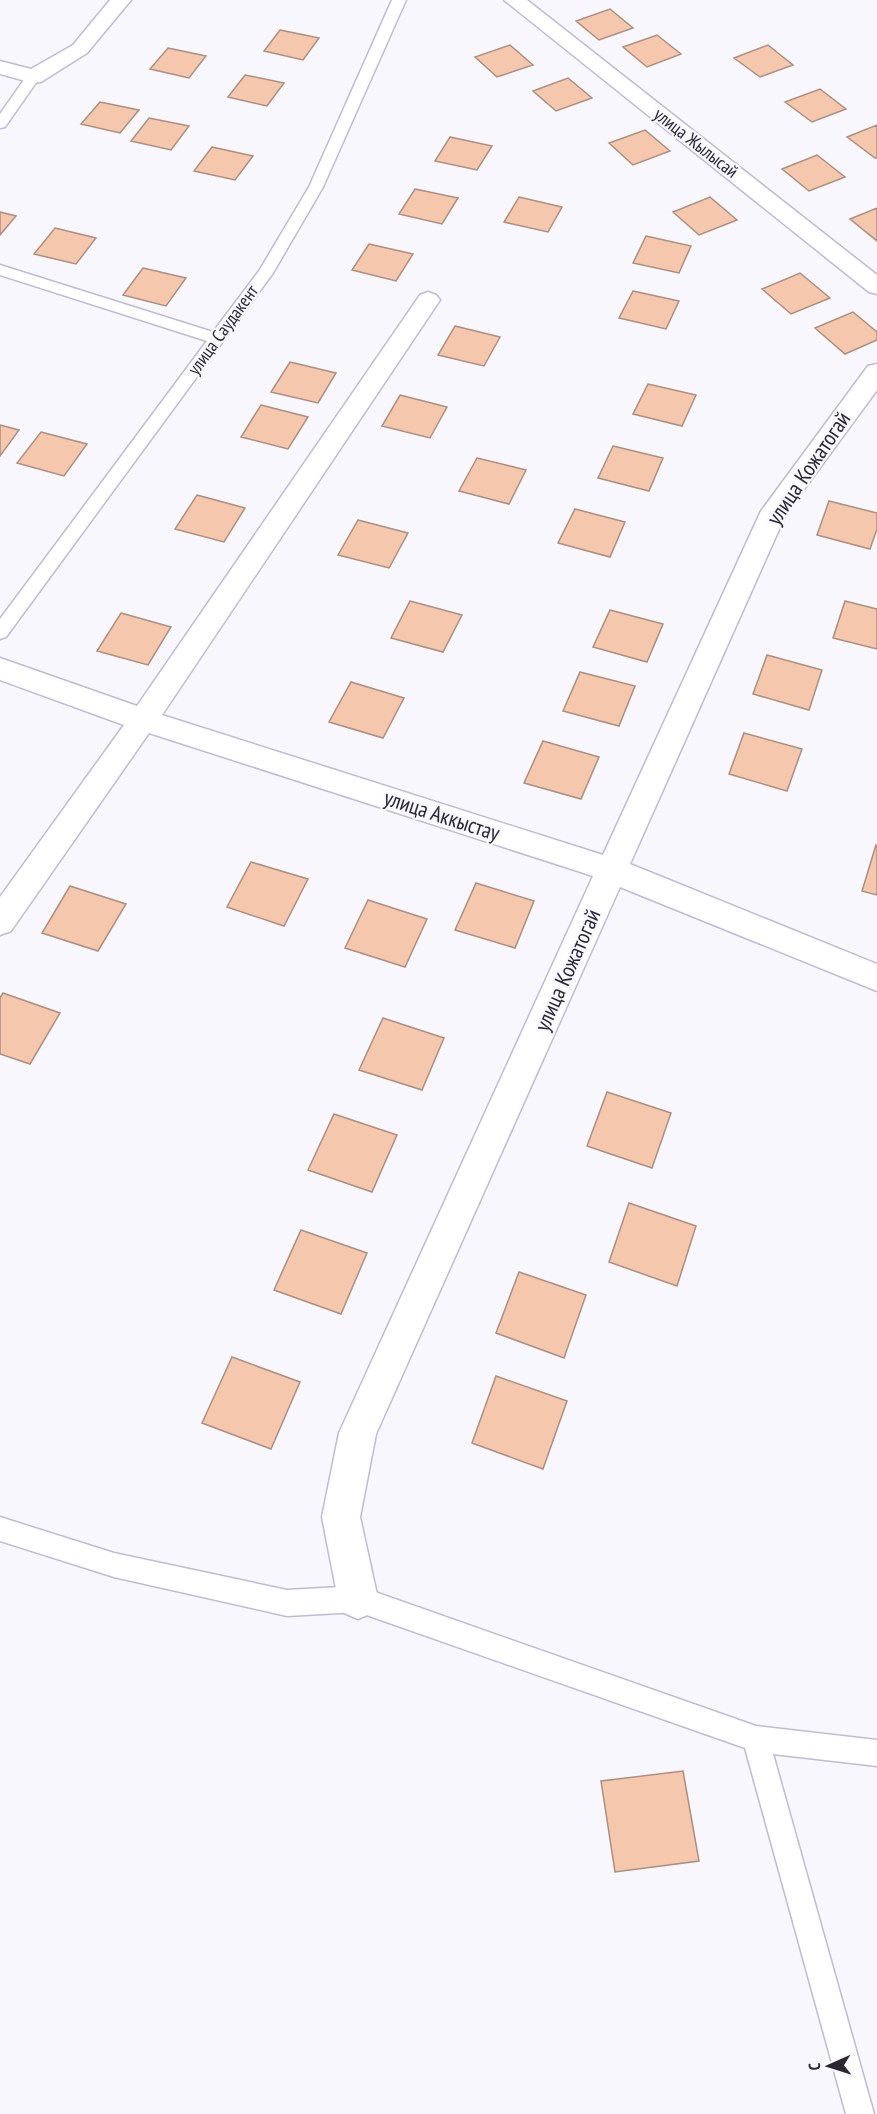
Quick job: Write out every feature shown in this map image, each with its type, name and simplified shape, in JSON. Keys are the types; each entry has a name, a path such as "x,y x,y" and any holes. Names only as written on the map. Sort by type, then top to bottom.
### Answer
{"street":[{"path":"0,67 33,77 80,49 121,0"},
{"name":"улица Жылысай","path":"514,0 877,287"},
{"path":"0,922 142,720 429,300"},
{"name":"улица Кожатогай","path":"358,1599 340,1517 358,1433 774,511 877,372"},
{"name":"улица Аккыстау","path":"0,669 142,720 612,870 877,978"}],"lane":[{"name":"улица Саудакент","path":"0,632 265,273 316,187 399,0"},
{"path":"0,124 33,77"},
{"path":"0,270 217,339"},
{"path":"0,1529 114,1565 287,1603 358,1599 756,1739 877,1753"},
{"path":"756,1739 860,2114"}],"building":[{"path":"610,9 633,28 599,40 576,21"},
{"path":"280,30 319,38 303,60 264,51"},
{"path":"657,35 681,54 647,67 623,47"},
{"path":"510,45 533,65 497,77 475,57"},
{"path":"768,45 793,65 760,77 734,58"},
{"path":"168,48 206,56 189,78 150,69"},
{"path":"245,75 284,83 267,106 228,97"},
{"path":"568,78 592,98 556,111 533,91"},
{"path":"820,89 846,109 812,122 785,102"},
{"path":"100,102 139,110 120,133 81,124"},
{"path":"149,118 189,126 171,150 131,141"},
{"path":"877,125 877,158 875,158 847,137"},
{"path":"645,130 670,151 633,165 609,143"},
{"path":"450,137 492,146 477,170 435,161"},
{"path":"212,147 253,156 235,180 194,171"},
{"path":"817,155 845,177 809,191 782,169"},
{"path":"415,189 458,198 442,224 399,214"},
{"path":"519,197 562,207 548,232 504,222"},
{"path":"710,197 737,220 699,235 673,212"},
{"path":"877,208 877,241 850,219"},
{"path":"0,212 16,216 0,235"},
{"path":"55,228 96,238 76,264 34,254"},
{"path":"646,236 691,246 679,273 633,263"},
{"path":"369,244 413,254 396,281 352,270"},
{"path":"143,268 186,278 166,306 123,295"},
{"path":"800,273 830,298 791,314 762,289"},
{"path":"633,291 679,301 666,329 619,318"},
{"path":"853,312 877,332 877,340 845,354 815,328"},
{"path":"455,326 500,337 484,366 438,355"},
{"path":"290,362 336,373 318,403 271,392"},
{"path":"648,384 696,395 682,426 633,414"},
{"path":"400,395 447,407 430,438 382,426"},
{"path":"261,405 308,417 288,449 241,437"},
{"path":"0,425 19,430 0,456"},
{"path":"41,432 87,444 64,476 17,463"},
{"path":"613,446 663,458 649,491 598,478"},
{"path":"477,458 526,470 509,504 459,491"},
{"path":"197,495 245,508 224,542 175,529"},
{"path":"829,501 877,513 877,529 870,549 817,535"},
{"path":"575,509 625,522 610,557 558,543"},
{"path":"358,520 408,533 389,568 338,555"},
{"path":"410,601 462,615 443,652 391,638"},
{"path":"845,601 877,609 877,649 833,638"},
{"path":"610,610 663,624 647,662 593,647"},
{"path":"121,613 171,627 148,665 97,651"},
{"path":"767,655 822,670 809,710 753,694"},
{"path":"580,672 635,686 619,726 563,711"},
{"path":"351,682 404,698 383,738 329,722"},
{"path":"744,733 802,749 787,791 729,774"},
{"path":"543,741 599,757 581,799 524,783"},
{"path":"877,846 877,895 862,891"},
{"path":"251,862 308,879 284,926 227,907"},
{"path":"476,883 534,901 515,948 455,930"},
{"path":"70,886 126,904 98,951 42,933"},
{"path":"368,900 427,919 405,967 345,948"},
{"path":"3,993 60,1013 30,1064 0,1054 0,998"},
{"path":"383,1018 444,1038 422,1090 359,1070"},
{"path":"607,1092 671,1113 652,1168 587,1146"},
{"path":"334,1114 397,1135 372,1192 308,1170"},
{"path":"629,1203 696,1226 677,1286 609,1262"},
{"path":"301,1230 367,1253 341,1314 274,1290"},
{"path":"519,1272 586,1295 564,1358 496,1333"},
{"path":"232,1357 300,1382 271,1449 202,1423"},
{"path":"496,1376 567,1401 543,1469 472,1443"},
{"path":"683,1771 699,1861 615,1872 601,1781"}]}
